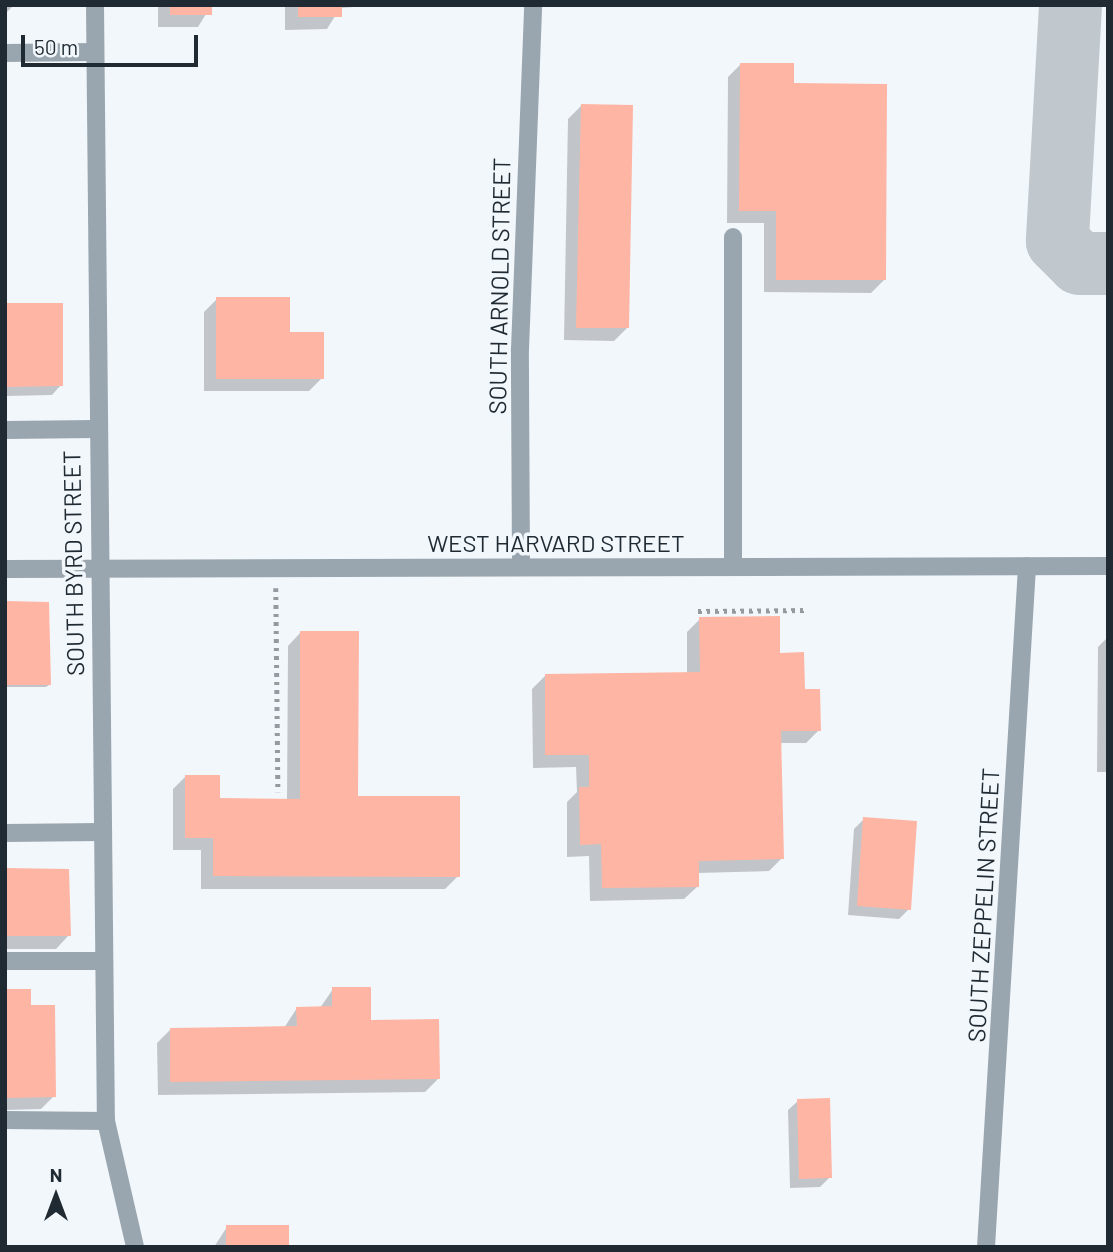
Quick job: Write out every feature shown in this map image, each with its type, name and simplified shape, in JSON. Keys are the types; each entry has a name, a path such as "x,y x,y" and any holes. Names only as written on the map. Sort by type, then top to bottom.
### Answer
{"street":[{"name":"SOUTH BYRD STREET","path":"95,5 95,429 106,1121 135,1247"},
{"name":"SOUTH ARNOLD STREET","path":"522,567 520,349 533,5"},
{"path":"5,53 94,52"},
{"path":"733,237 733,567"},
{"path":"5,430 95,429"},
{"name":"SOUTH ZEPPELIN STREET","path":"986,1247 1027,566"},
{"name":"WEST HARVARD STREET","path":"5,569 1108,566"},
{"path":"5,833 101,832"},
{"path":"5,961 104,961"},
{"path":"5,1120 106,1121"}],"path":[{"path":"275,584 278,792"},
{"path":"698,611 807,610"}],"building":[{"path":"170,5 212,5 212,15 170,15"},
{"path":"298,5 342,5 342,17 298,17"},
{"path":"740,63 794,63 794,83 887,84 886,280 776,280 776,211 739,211"},
{"path":"581,104 633,105 629,328 576,328"},
{"path":"216,297 290,297 290,332 324,332 324,379 216,379"},
{"path":"5,303 63,303 63,386 5,387"},
{"path":"5,601 49,602 51,685 5,685"},
{"path":"780,616 780,653 804,652 805,689 820,689 821,731 781,731 784,859 699,861 699,887 602,888 601,844 580,845 579,787 589,787 589,755 545,755 545,674 700,672 699,617"},
{"path":"300,631 359,631 358,796 460,796 460,877 213,876 213,838 185,838 185,775 220,775 220,798 300,799"},
{"path":"863,817 917,821 911,910 857,906"},
{"path":"5,868 69,869 71,936 5,936"},
{"path":"332,987 371,987 371,1020 439,1019 440,1079 170,1082 170,1028 297,1026 296,1007 332,1006"},
{"path":"5,989 31,989 31,1005 55,1005 56,1097 5,1098"},
{"path":"830,1098 832,1178 799,1179 797,1099"},
{"path":"226,1225 289,1225 289,1247 226,1247"}],"taxiway":[{"path":"1070,5 1057,241 1079,263 1108,263"}]}
